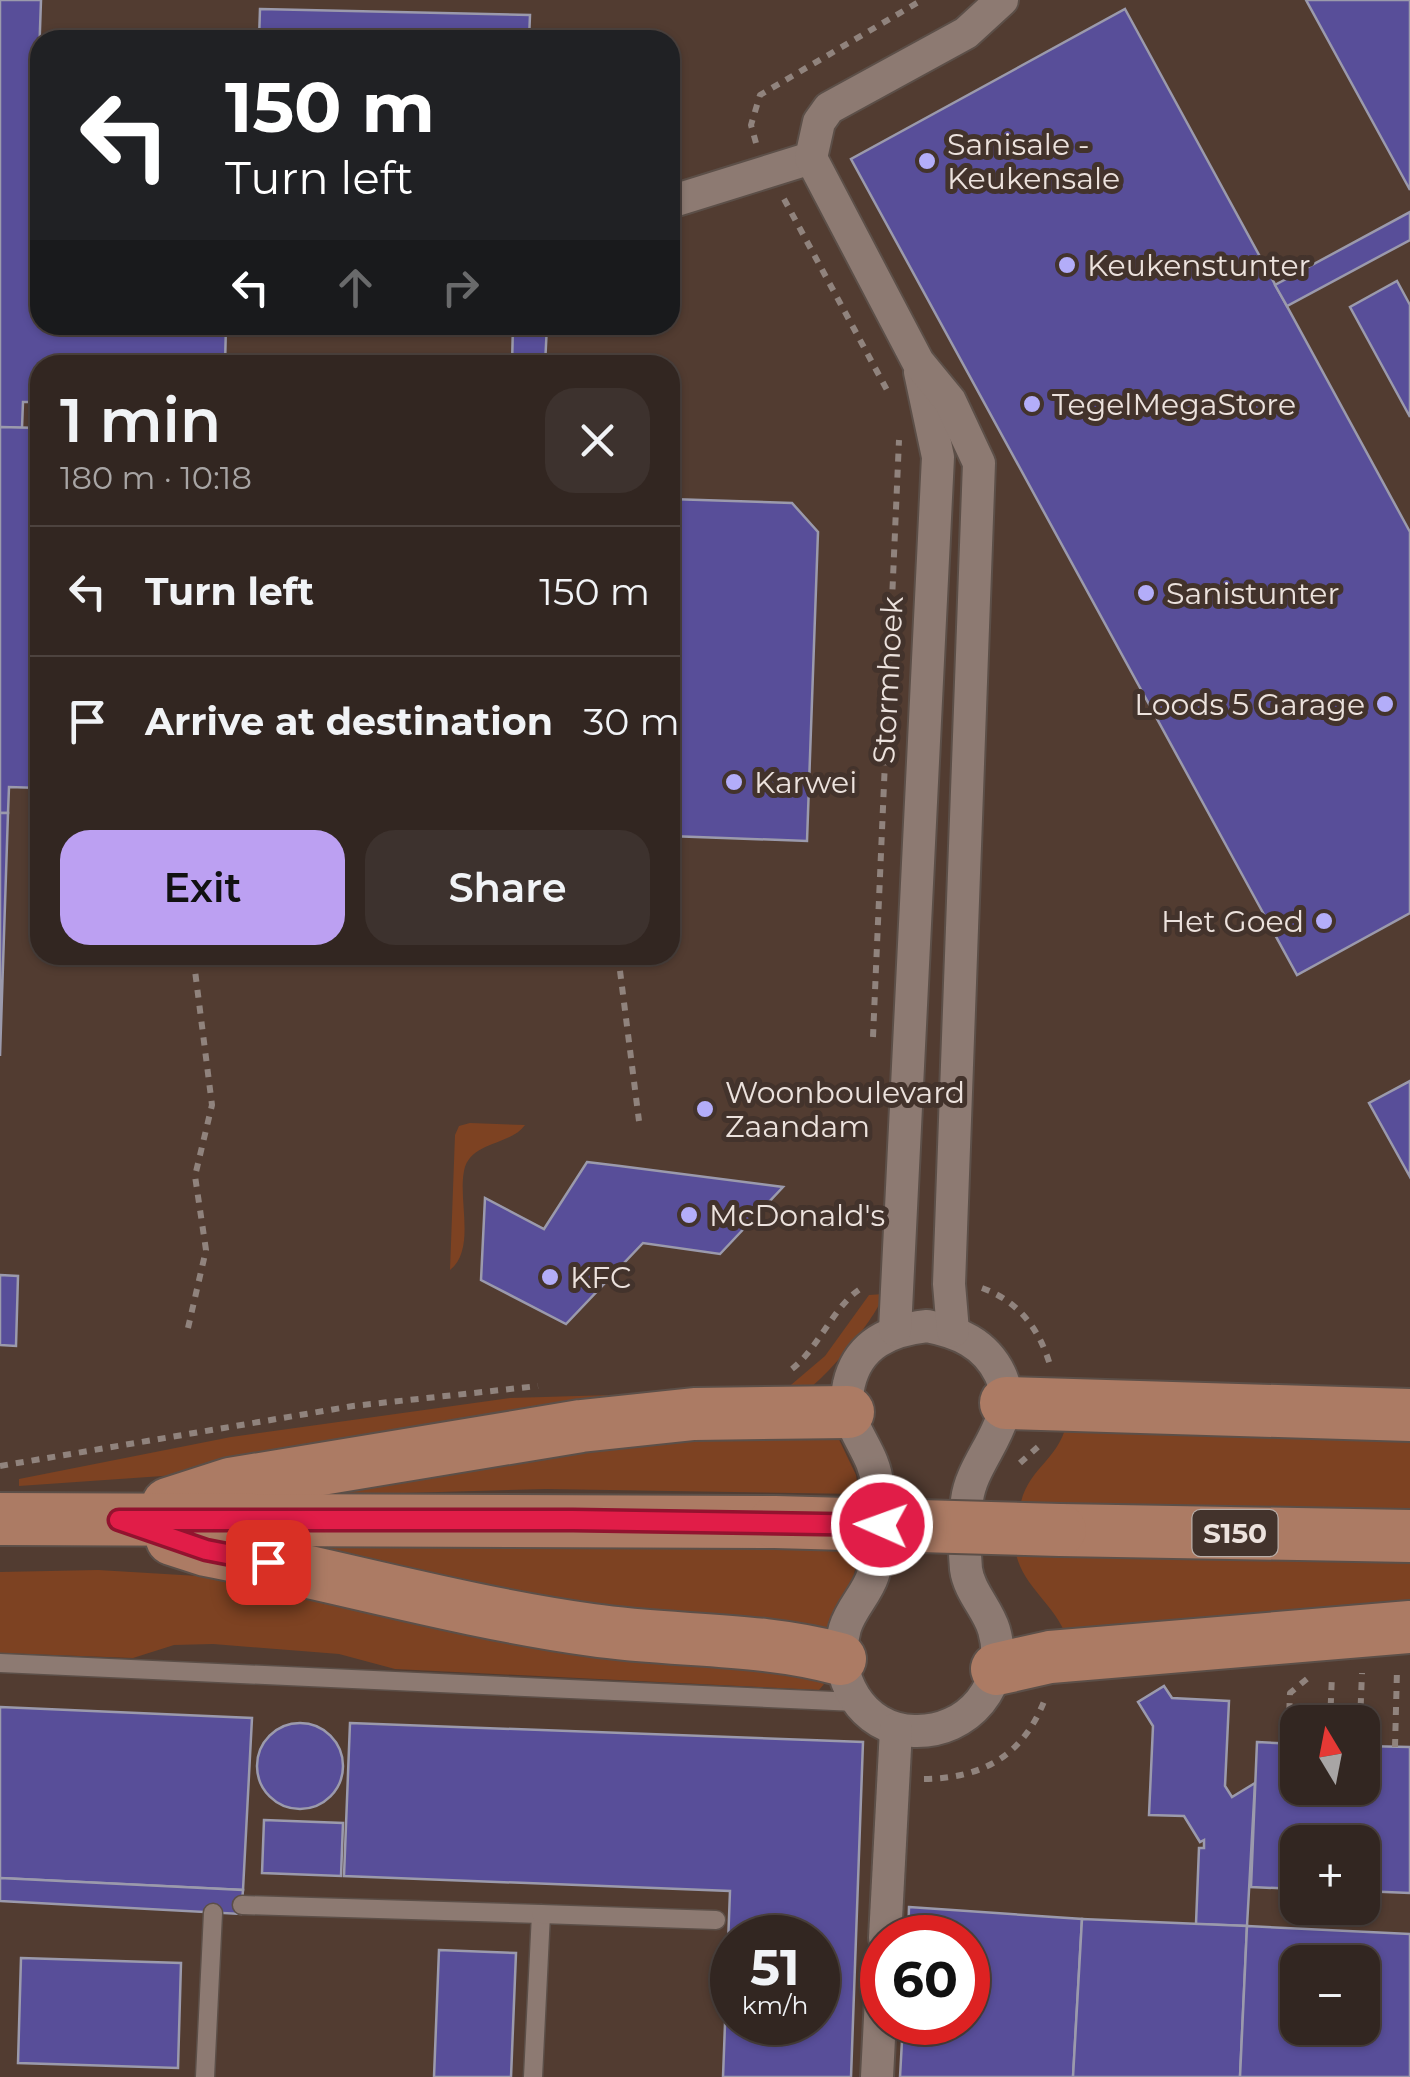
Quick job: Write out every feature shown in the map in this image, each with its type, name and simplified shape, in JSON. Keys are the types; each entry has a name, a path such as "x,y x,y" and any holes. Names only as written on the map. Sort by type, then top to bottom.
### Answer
{"main road":[{"path":"1006,1403 1410,1415"},
{"path":"119,1520 230,1484 581,1426 694,1414 848,1412"},
{"name":"S150","path":"0,1519 776,1522 1410,1536"},
{"path":"119,1520 206,1550 528,1620 671,1639 800,1648 848,1680"},
{"path":"997,1670 1050,1657 1404,1648"}],"street":[{"path":"680,199 811,158 819,122 829,108 966,33 1002,0"},
{"name":"Stormhoek","path":"811,158 918,362 950,401 974,446 982,487 949,1284 953,1331"},
{"name":"Stormhoek","path":"896,1330 938,457 918,362"},
{"path":"910,1032 961,1033"},
{"path":"927,1326 953,1331 976,1342 1000,1374 1006,1403 997,1434 976,1464 967,1500 966,1571 994,1627 997,1670 984,1698 966,1716 932,1731 896,1729 872,1718 848,1680 850,1614 872,1578 877,1559 877,1481 848,1412 848,1386 856,1367 878,1340 896,1330 927,1326"},
{"path":"886,1915 896,1729"},
{"path":"878,2077 879,2045"}],"lane":[{"path":"0,1663 848,1680"},
{"path":"242,1904 710,1920"},
{"path":"205,2077 212,1912"},
{"path":"534,2077 540,1914"}],"path":[{"path":"891,397 770,172 750,125 760,95 922,0"},
{"name":"Stormhoek","path":"872,1046 899,424"},
{"path":"188,1328 206,1250 195,1176 212,1105 193,965"},
{"path":"619,965 639,1121"},
{"path":"1404,1648 1410,1668"},
{"path":"1290,1705 1290,1693 1310,1676 1362,1672 1404,1648"},
{"path":"1396,1747 1404,1648"},
{"path":"1361,1705 1362,1672"},
{"path":"1331,1705 1332,1674"}],"shaded area":[{"name":"Woonboulevard Zaandam","path":"0,0 1410,0 1410,2077 0,2077"},
{"path":"525,1125 468,1161 463,1183 462,1250 450,1270 455,1135 459,1126"},
{"path":"884,1294 849,1347 803,1393 220,1472 19,1486 19,1479 231,1437 510,1398 785,1390 825,1356 869,1295"},
{"path":"1068,1417 1410,1427 1410,1509 1021,1502 1031,1479 1059,1443"},
{"path":"834,1429 856,1475 859,1494 546,1489 224,1498 538,1448"},
{"path":"219,1545 647,1545 859,1551 853,1579 822,1637 791,1636"},
{"path":"1016,1554 1410,1561 1410,1605 1067,1638 1026,1577"},
{"path":"98,1570 215,1577 710,1664 818,1678 824,1684 819,1690 395,1669 339,1654 213,1644 174,1645 133,1658 0,1653 0,1572"}],"building":[{"path":"0,0 41,0 40,30 30,30 30,335 226,335 225,355 30,355 30,402 23,402 22,428 0,427"},
{"path":"1306,0 1410,0 1410,190"},
{"path":"260,9 530,15 529,30 259,30"},
{"path":"1125,9 1410,532 1410,913 1297,975 851,159"},
{"path":"1410,212 1410,240 1287,306 1275,285"},
{"path":"1397,281 1410,305 1410,417 1350,307"},
{"path":"513,335 546,335 546,355 512,355"},
{"path":"0,427 30,428 30,788 9,787 8,813 0,813"},
{"path":"680,499 792,503 818,532 807,841 680,836"},
{"path":"0,813 8,813 0,1056"},
{"path":"1410,1081 1410,1177 1369,1103"},
{"path":"587,1162 783,1187 720,1254 643,1243 566,1324 481,1280 485,1198 544,1229"},
{"path":"0,1275 18,1276 16,1346 0,1345"},
{"path":"1164,1686 1172,1698 1229,1701 1225,1786 1232,1797 1255,1783 1247,1926 1196,1924 1199,1848 1204,1848 1204,1840 1200,1842 1184,1816 1149,1815 1153,1726 1138,1702"},
{"path":"0,1707 252,1718 243,1890 0,1878"},
{"path":"300,1723 324,1730 336,1742 343,1766 336,1790 324,1802 300,1809 276,1802 264,1790 257,1766 264,1742 276,1730"},
{"path":"350,1723 863,1742 851,2077 723,2077 724,2045 840,2045 840,1915 729,1915 730,1891 344,1876"},
{"path":"1257,1742 1280,1743 1280,1805 1380,1805 1380,1746 1410,1747 1410,1893 1380,1892 1380,1825 1280,1825 1280,1888 1251,1887"},
{"path":"264,1820 343,1823 341,1876 262,1873"},
{"path":"0,1878 243,1890 241,1914 0,1901"},
{"path":"909,1907 1082,1919 1073,2077 900,2077 902,2045 990,2045 990,1915 909,1915"},
{"path":"1082,1919 1247,1926 1240,2077 1073,2077"},
{"path":"1247,1926 1410,1934 1410,2077 1240,2077"},
{"path":"439,1950 516,1953 511,2077 434,2077"},
{"path":"21,1958 181,1963 178,2068 18,2063"}],"place":[{"name":"Sanisale - Keukensale","path":"927,161"},
{"name":"Keukenstunter","path":"1067,265"},
{"name":"TegelMegaStore","path":"1032,404"},
{"name":"Sanistunter","path":"1146,593"},
{"name":"Loods 5 Garage","path":"1385,704"},
{"name":"Karwei","path":"734,782"},
{"name":"Het Goed","path":"1324,921"},
{"name":"Woonboulevard Zaandam","path":"705,1109"},
{"name":"McDonald's","path":"689,1215"},
{"name":"KFC","path":"550,1277"}],"route":[{"path":"268,1562 206,1550 119,1520 882,1525"}]}
